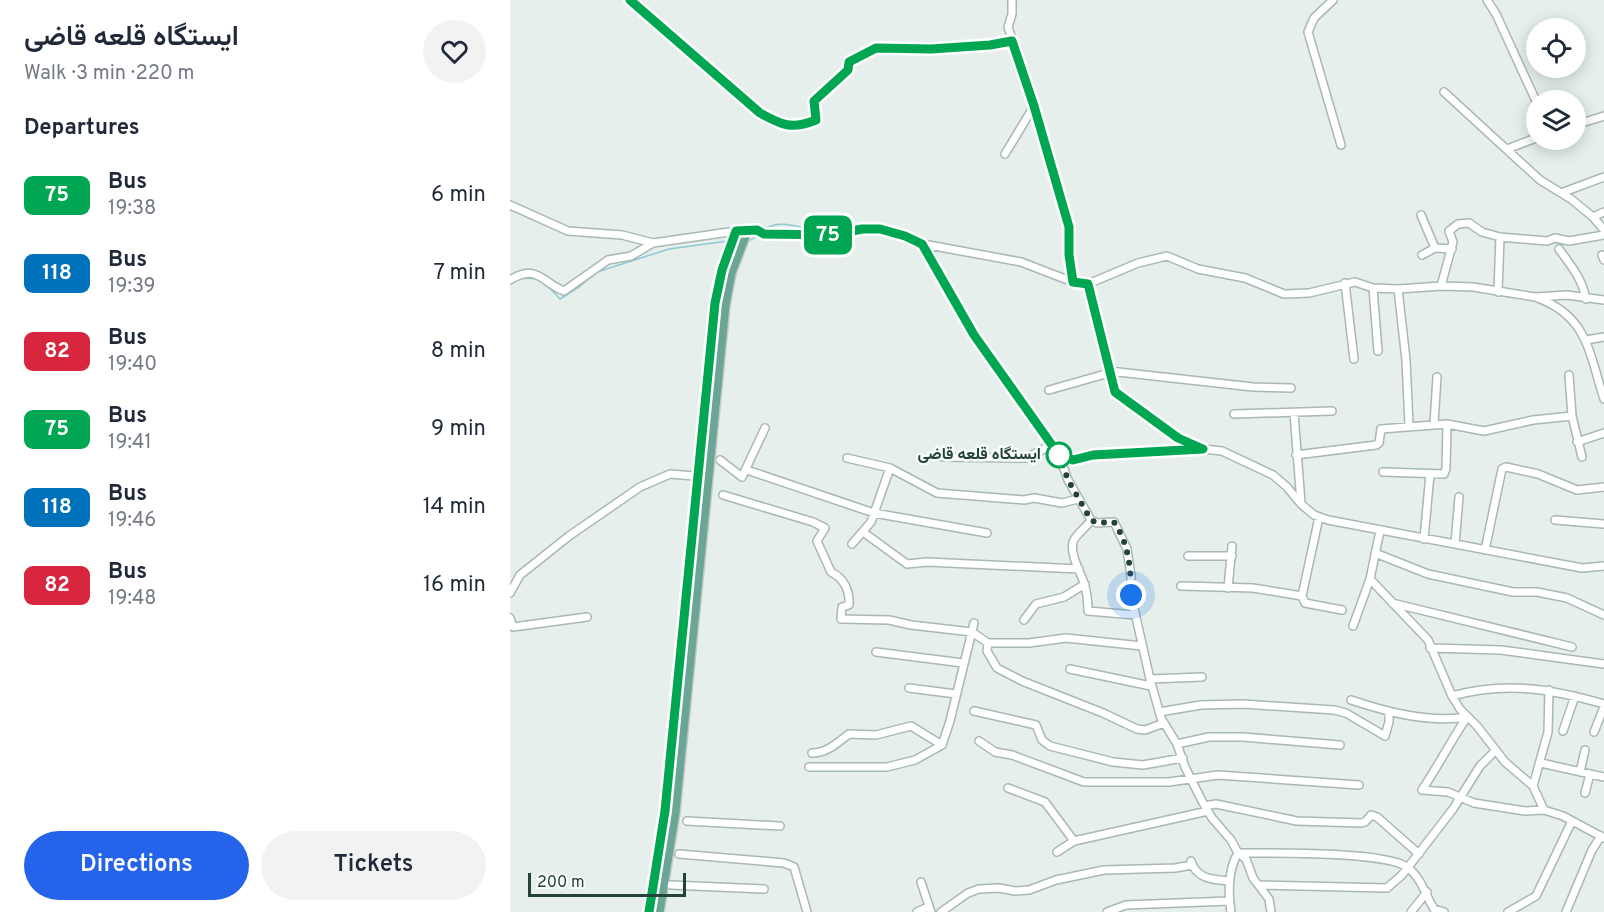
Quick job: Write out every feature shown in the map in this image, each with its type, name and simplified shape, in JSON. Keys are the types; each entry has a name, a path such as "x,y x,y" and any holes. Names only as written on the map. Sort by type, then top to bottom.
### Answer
{"main road":[{"path":"649,912 665,811 715,303 722,270 736,231"},
{"path":"659,912 675,812 724,305 731,273 747,231"}],"street":[{"path":"630,0 760,113 784,126 803,125 816,120 814,101 848,70 849,62 876,48 931,49 990,45 1012,41"},
{"path":"1012,0 1012,14 1008,27 1034,106 1069,227 1069,255 1073,282"},
{"path":"1333,0 1314,18 1308,32 1341,145"},
{"path":"1487,0 1496,14 1531,90"},
{"path":"1444,92 1540,180 1593,217 1604,230"},
{"path":"1005,154 1034,106"},
{"path":"1586,122 1604,116"},
{"path":"1508,149 1526,142"},
{"path":"1561,193 1604,177"},
{"path":"510,205 568,231 622,235 653,243"},
{"path":"1593,217 1604,212"},
{"path":"1421,215 1436,248"},
{"path":"1441,286 1454,242 1449,231 1458,224 1469,223 1482,232 1500,237 1547,241 1555,238 1569,241 1604,235"},
{"path":"510,280 532,273 544,277 552,287 564,291 608,260 631,256 653,243 736,231 834,235 862,229 880,229 905,236 922,244 1021,262 1073,282 1088,284 1138,263 1167,256 1198,269 1245,278 1284,294 1309,293 1354,282 1373,288 1398,290 1441,286 1473,287 1535,297 1567,295 1604,300"},
{"path":"1498,292 1500,237"},
{"path":"922,244 974,335 1059,455 1078,499 1091,520 1097,523 1114,522 1119,530 1127,549 1135,615 1159,712 1177,744 1191,780 1207,809 1238,853 1246,859 1253,878 1269,899 1271,912"},
{"path":"1422,255 1436,248 1452,249"},
{"path":"1559,249 1578,274 1586,299"},
{"path":"1088,284 1115,392 1178,438 1203,449"},
{"path":"1345,284 1354,359"},
{"path":"1373,288 1378,351"},
{"path":"1398,290 1406,360 1409,425"},
{"path":"1535,297 1568,314 1580,328 1586,340 1604,399"},
{"path":"1586,340 1604,337"},
{"path":"1049,390 1109,371 1253,387 1291,388"},
{"path":"1569,375 1572,416 1582,457"},
{"path":"1434,424 1437,376"},
{"path":"1234,414 1332,411"},
{"path":"1294,413 1301,504"},
{"path":"1296,455 1376,445 1379,443 1381,429 1409,425 1447,424 1484,431 1533,420 1572,416"},
{"path":"1383,472 1441,475 1446,469 1447,424"},
{"path":"720,460 742,477 765,428"},
{"path":"1577,442 1604,433"},
{"path":"942,457 1026,458 1052,445"},
{"path":"1059,455 1073,460 1093,455 1203,449 1222,451 1273,475 1287,486 1301,504 1319,517 1380,531 1582,568 1604,566"},
{"path":"847,458 890,468 937,493 1024,500 1034,498 1062,503 1078,499"},
{"path":"1485,549 1502,469 1506,467 1538,474 1577,490 1604,487"},
{"path":"852,544 871,522 890,468"},
{"path":"747,470 874,513 987,533"},
{"path":"510,593 513,583 520,575 569,536 640,487 670,474 694,476"},
{"path":"1424,539 1430,474"},
{"path":"723,495 813,522 825,528 817,542 831,572 837,574 847,587 849,596 849,605 842,607 841,619 889,620 911,625 972,632 988,643 1029,643 1066,638 1142,646"},
{"path":"1455,544 1460,497"},
{"path":"1319,517 1302,596 1305,603 1342,610"},
{"path":"1091,520 1086,530 1075,538 1072,545 1085,584 1088,611 1135,615"},
{"path":"1555,520 1604,524"},
{"path":"1353,626 1370,579 1380,531"},
{"path":"863,532 910,564 927,562 1079,569"},
{"path":"1228,588 1232,546"},
{"path":"1375,553 1428,574 1513,592 1537,591 1567,598 1604,615"},
{"path":"1188,556 1232,556"},
{"path":"1370,579 1428,640 1452,696 1505,762 1533,786 1544,810"},
{"path":"1023,620 1036,604 1064,597 1085,584"},
{"path":"1181,586 1253,588 1302,596"},
{"path":"1392,603 1572,646"},
{"path":"510,618 513,627 587,617"},
{"path":"809,767 886,767 915,760 942,745 974,623"},
{"path":"988,643 987,651 997,668 1022,681 1103,712 1137,729 1145,730 1164,723"},
{"path":"1430,648 1501,650 1604,664"},
{"path":"876,652 963,663"},
{"path":"1070,669 1150,682 1202,677"},
{"path":"909,688 956,694"},
{"path":"1452,696 1477,689 1549,690 1575,696 1604,705 1594,732"},
{"path":"1533,786 1548,732 1549,690"},
{"path":"1563,731 1575,696"},
{"path":"1351,700 1389,711 1430,718 1449,720 1467,717"},
{"path":"1159,712 1201,705 1243,704 1334,710 1346,713 1385,736 1389,711"},
{"path":"974,711 1036,725 1042,740 1050,746 1113,762 1143,765 1183,758"},
{"path":"1467,717 1422,790 1448,792 1474,803 1525,811 1544,810 1603,837 1592,850 1566,912"},
{"path":"812,753 819,753 834,746 849,734 876,735 911,726 942,745"},
{"path":"1177,744 1209,737 1243,737 1340,745"},
{"path":"979,741 995,752 1012,755 1084,782 1169,782 1218,775 1359,785"},
{"path":"1259,885 1387,888 1402,875 1419,854 1480,766 1496,750"},
{"path":"1580,772 1586,750"},
{"path":"1541,763 1604,777"},
{"path":"1585,793 1590,774"},
{"path":"1008,788 1045,802 1074,841"},
{"path":"1057,852 1074,841 1207,809 1216,804 1297,821 1360,823 1365,822 1371,815 1377,817 1419,854"},
{"path":"687,821 780,826"},
{"path":"1508,912 1536,896 1572,821"},
{"path":"1238,853 1370,857 1407,867 1427,892 1428,900 1434,909 1444,912"},
{"path":"1231,912 1230,881 1233,860 1238,853"},
{"path":"679,854 784,863 794,867 807,912"},
{"path":"941,912 968,893 979,890 999,888 1015,891 1029,890 1056,880 1104,870 1175,868 1191,863 1204,878 1230,881"},
{"path":"917,912 929,909 921,882"},
{"path":"671,885 764,889"},
{"path":"1412,912 1427,892"},
{"path":"1107,912 1126,905 1229,901"}],"waterway":[{"path":"763,230 770,226 785,224 826,231 846,225"},
{"path":"751,240 760,233"},
{"path":"547,285 560,299 597,272 669,249 728,241"},
{"path":"520,278 539,279"}],"bus line":[{"name":"75","path":"630,0 760,113 784,126 803,125 816,120 814,101 848,70 849,62 876,48 931,49 990,45 1012,41 1034,106 1069,227 1069,255 1073,282 1088,284 1115,392 1178,438 1203,449 1093,455 1073,460 1059,455 974,335 928,250 922,244 905,236 880,229 862,229 834,235 764,234 757,230 736,231 722,270 715,303 665,811 649,912"}],"place":[{"name":"ایستگاه قلعه قاضی","path":"1059,455"}],"route":[{"path":"1059,455 1068,480 1085,513 1097,523 1114,522 1119,530 1127,549 1131,595"}]}
